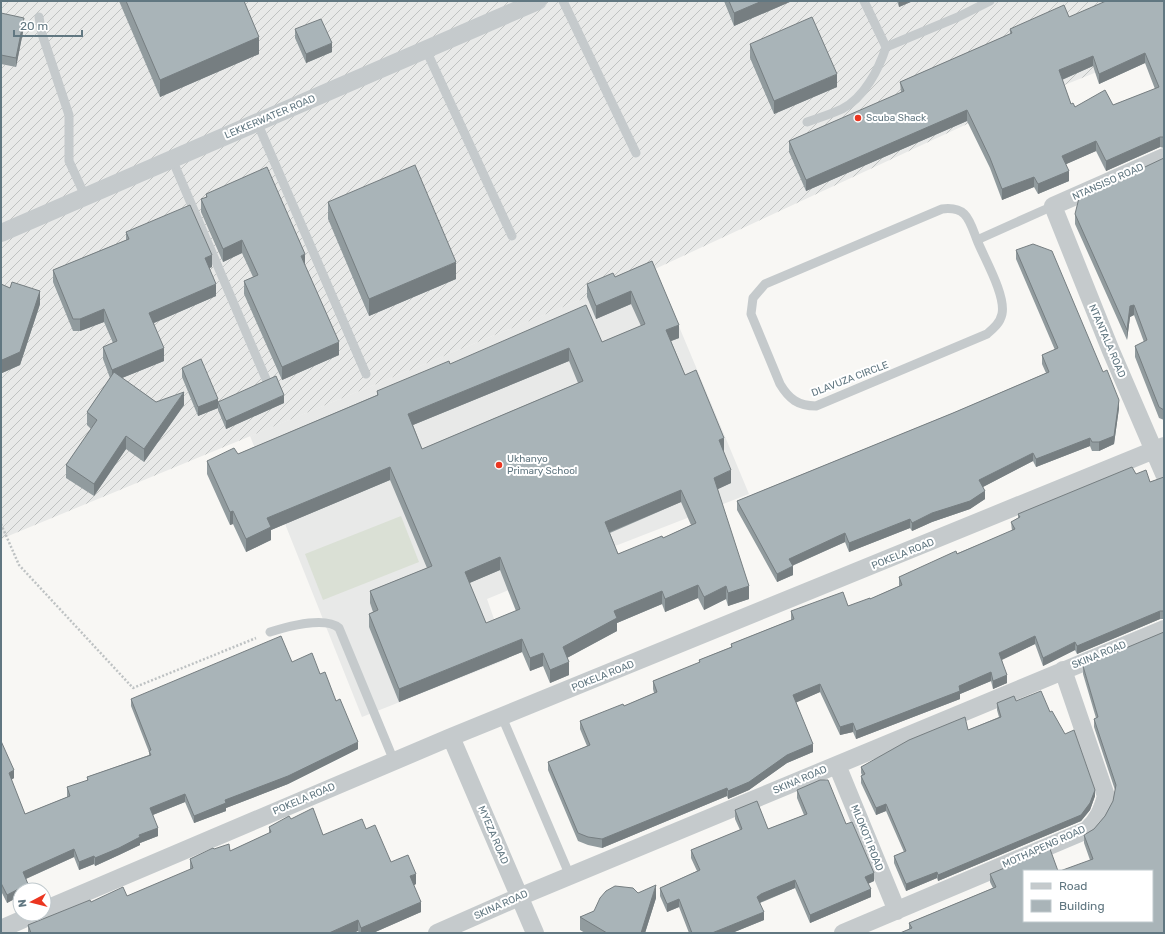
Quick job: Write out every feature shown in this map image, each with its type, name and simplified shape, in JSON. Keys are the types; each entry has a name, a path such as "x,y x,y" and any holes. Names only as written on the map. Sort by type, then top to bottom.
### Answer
{"street":[{"name":"LEKKERWATER ROAD","path":"1,233 538,1"},
{"name":"NTANSISO ROAD","path":"1053,206 1164,157"},
{"name":"NTANTALA ROAD","path":"1053,206 1108,344 1159,448 1164,474"},
{"name":"POKELA ROAD","path":"52,907 451,737 1159,448"},
{"name":"SKINA ROAD","path":"437,933 570,876 1164,629"},
{"name":"MOTHAPENG ROAD","path":"843,933 1087,830 1095,823 1102,811 1106,796 1063,670"},
{"name":"MYEZA ROAD","path":"451,737 535,933"},
{"name":"MLOKOTI ROAD","path":"837,765 897,911"},
{"path":"1,929 17,922"}],"lane":[{"path":"563,1 636,153"},
{"path":"807,122 844,108 865,89 880,65 886,47 864,1"},
{"path":"886,47 958,17 990,1"},
{"path":"39,17 42,34 69,115 69,161 85,196"},
{"path":"426,50 512,236"},
{"path":"257,122 366,374"},
{"path":"172,159 266,379"},
{"path":"976,240 1053,206"},
{"name":"DLAVUZA CIRCLE","path":"950,208 960,211 968,219 976,240 1001,298 1002,313 995,328 981,337 816,406 806,406 791,400 786,395 751,314 752,302 759,289 765,284 933,213 950,208"},
{"path":"270,632 282,628 311,624 329,624 339,628 394,761"},
{"path":"502,716 570,876"}],"path":[{"path":"1,524 19,565 133,688 270,632"}],"shaded area":[{"path":"1,1 1164,1 1164,45 965,125 655,269 1,539"},
{"name":"Ukhanyo Primary School","path":"655,269 749,494 610,548 487,599 508,659 362,717 250,436"},
{"path":"401,516 419,562 323,600 305,554"}],"building":[{"path":"126,1 244,1 259,37 160,80"},
{"path":"729,1 762,1 734,13"},
{"path":"1106,1 1164,1 1164,137 1160,137 1106,161 1096,141 1062,156 1069,171 1038,184 1034,177 1002,189 990,158 967,110 806,180 789,141 904,91 900,82 1012,33 1010,29 1064,5 1069,17","holes":["1145,53 1159,87 1113,105 1105,90 1075,107 1073,103 1071,104 1059,70 1093,56 1099,74"]},
{"path":"1,13 24,18 16,58 1,55"},
{"path":"812,17 837,74 774,101 750,44"},
{"path":"321,19 332,43 306,54 295,29"},
{"path":"1164,158 1164,410 1159,407 1135,346 1147,340 1134,305 1130,306 1127,330 1075,214 1079,198"},
{"path":"415,165 456,262 369,299 328,202"},
{"path":"267,167 305,254 301,256 339,342 282,367 244,281 258,275 242,240 223,249 201,199 207,197 206,194"},
{"path":"190,205 212,255 205,258 216,284 149,313 164,348 112,370 103,347 117,341 104,309 80,319 73,319 53,270 129,239 126,232"},
{"path":"1033,244 1052,251 1103,372 1107,370 1119,400 1114,436 1099,442 1092,442 1090,438 1036,459 1033,453 979,480 985,491 970,501 932,513 912,523 910,519 849,543 845,533 789,559 793,566 777,574 737,501 953,413 1049,372 1042,355 1058,348 1016,250"},
{"name":"Ukhanyo Primary School","path":"652,261 679,325 666,330 685,375 696,370 724,438 719,440 731,470 714,478 749,586 728,593 726,586 704,597 698,585 665,599 662,591 614,611 617,618 563,647 569,662 550,670 543,653 530,658 522,639 399,689 369,614 378,610 370,591 432,566 390,467 267,518 271,527 246,539 233,511 230,512 207,461 234,448 238,454 378,395 377,391 449,361 450,364 586,305 602,342 645,324 631,291 596,306 587,284 613,273 615,277","holes":["569,348 583,381 422,449 408,414","681,490 696,523 663,538 662,536 618,554 605,522","500,557 520,609 486,623 465,572"]},
{"path":"12,282 40,291 20,352 2,360 1,284 10,288"},
{"path":"201,359 218,399 198,407 182,368"},
{"path":"114,372 156,402 184,392 144,449 126,436 94,484 66,465 97,420 87,412"},
{"path":"276,376 284,395 226,421 218,402"},
{"path":"1132,467 1136,474 1146,470 1150,482 1164,477 1164,611 1160,611 1077,646 1075,642 1043,658 1035,636 999,653 1007,675 993,681 991,672 959,686 960,691 856,731 853,723 840,727 820,684 793,695 813,744 787,755 749,782 728,791 727,788 602,839 588,837 578,833 548,762 590,745 580,721 623,704 624,706 657,692 653,681 732,647 731,644 794,619 791,611 843,592 848,606 870,599 902,585 899,577 956,551 957,554 1015,529 1011,522 1020,517 1018,514"},
{"path":"1164,632 1164,933 900,933 912,928 909,923 996,887 990,874 1050,849 1058,870 1023,870 1023,922 1153,922 1153,870 1063,870 1093,859 1084,835 1094,829 1105,816 1113,801 1116,785 1094,719 1098,717 1083,666"},
{"path":"281,636 292,662 312,653 320,674 325,672 336,701 340,699 358,742 288,776 225,800 226,803 194,816 185,794 150,808 158,828 139,835 140,837 119,848 95,858 94,856 79,862 74,849 23,872 27,882 12,882 12,892 7,895 1,883 1,741 14,770 9,773 25,814 70,796 67,787 88,780 87,777 151,755 149,751 151,750 131,699"},
{"path":"1041,691 1050,712 1052,711 1065,734 1074,730 1095,790 1090,803 1081,815 938,875 937,872 906,884 894,856 906,851 886,804 876,808 861,776 865,774 861,767 909,740 965,717 968,730 1001,717 997,703 1014,696 1016,701"},
{"path":"820,780 828,780 846,824 852,822 874,873 865,877 871,889 810,915 795,880 757,897 764,912 712,933 692,933 679,899 667,904 660,888 700,870 691,850 742,829 735,810 757,801 768,829 807,814 797,790"},
{"path":"313,808 323,835 362,819 366,829 375,825 391,862 408,855 416,874 410,876 421,902 361,928 358,920 329,933 31,933 28,925 35,922 52,922 52,915 90,900 91,902 123,887 127,896 193,868 190,859 213,848 214,849 229,844 230,851 271,832 269,827 289,816 291,819"},
{"path":"656,885 641,933 607,933 580,917 594,911 600,898 606,891 615,886 633,888 638,893"}],"place":[{"name":"Scuba Shack","path":"858,118"},
{"name":"Ukhanyo Primary School","path":"499,465"}]}
